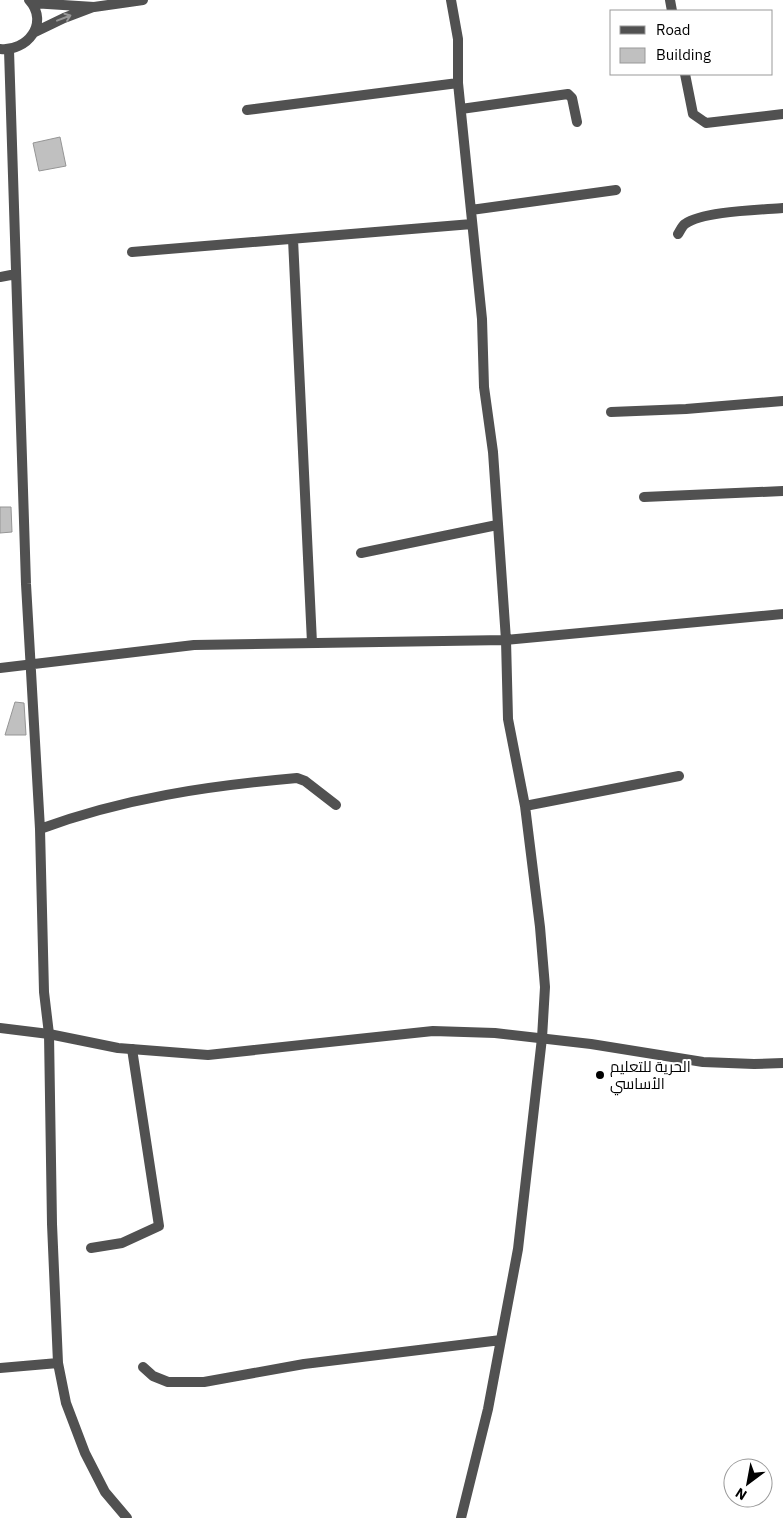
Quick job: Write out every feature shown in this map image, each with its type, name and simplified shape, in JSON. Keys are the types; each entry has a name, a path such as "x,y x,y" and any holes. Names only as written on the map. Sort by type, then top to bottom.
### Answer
{"street":[{"path":"35,32 37,17 31,2 98,4 143,0"},
{"path":"451,0 458,39 458,83 482,319 484,387 493,452 506,640 508,720 525,806 540,927 545,987 542,1038 535,1082 520,1240 488,1410 461,1518"},
{"path":"98,4 35,32 24,45 4,50 16,274 25,574 40,829 44,992 49,1034 52,1224 58,1363 66,1403 85,1453 105,1492 127,1518"},
{"path":"685,75 693,114 706,122 783,114"},
{"path":"247,110 458,83"},
{"path":"461,109 568,94 572,98 577,122"},
{"path":"471,210 616,190"},
{"path":"678,234 684,225 698,218 783,208"},
{"path":"132,252 472,224"},
{"path":"293,239 312,643"},
{"path":"0,277 16,274"},
{"path":"611,412 686,409 783,401"},
{"path":"644,497 783,491"},
{"path":"361,553 497,525"},
{"path":"0,668 194,646 506,640 783,614"},
{"path":"525,806 678,776"},
{"path":"40,829 88,812 140,799 297,778 305,781 336,804"},
{"path":"0,1028 49,1034 79,1042 132,1049 208,1055 433,1031 495,1033 542,1038 703,1062 754,1064 783,1062"},
{"path":"91,1248 122,1243 160,1226 132,1049"},
{"path":"142,1367 153,1376 168,1382 197,1383 304,1364 501,1340"},
{"path":"0,1368 58,1363"}],"building":[{"path":"60,137 66,166 39,171 33,143"},
{"path":"0,507 11,507 12,532 0,533"},
{"path":"15,702 24,703 26,735 5,735"}],"place":[{"name":"الحرية للتعليم الأساسي","path":"600,1075"}]}
